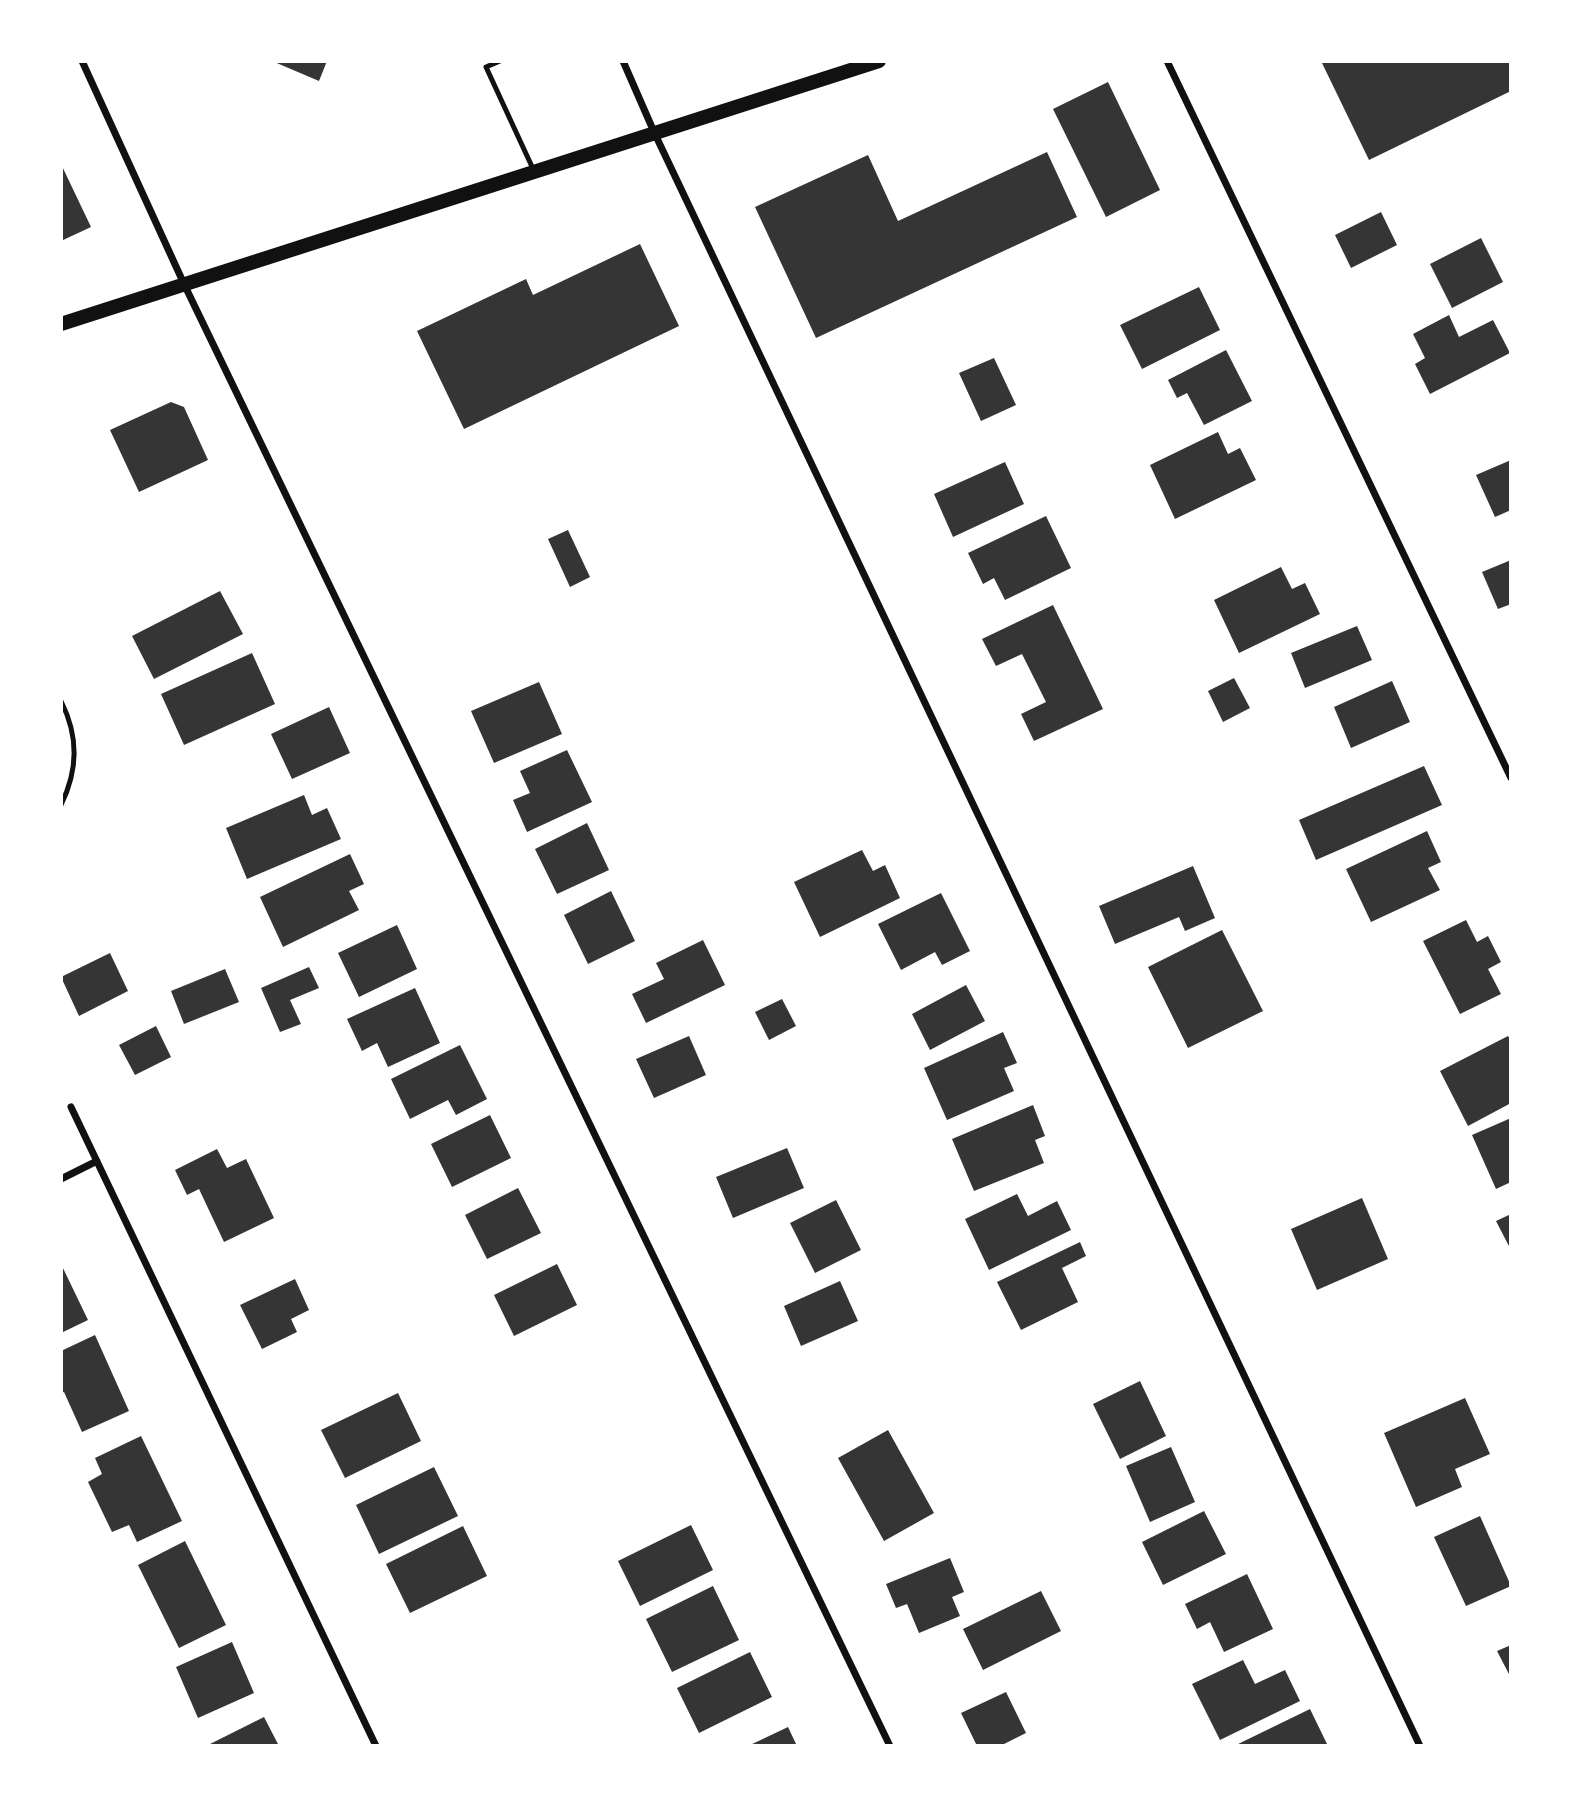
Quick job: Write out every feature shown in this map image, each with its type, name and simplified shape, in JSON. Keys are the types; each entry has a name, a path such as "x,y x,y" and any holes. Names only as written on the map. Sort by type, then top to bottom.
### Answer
{"main road":[{"path":"61,324 879,61"}],"street":[{"path":"82,61 184,284 890,1746"},
{"path":"624,61 654,132 1420,1746"},
{"path":"1167,61 1511,778"},
{"path":"71,1107 376,1746"},
{"path":"61,1179 97,1161"}],"lane":[{"path":"500,61 486,67 534,171"},
{"path":"61,702 67,714 76,758 69,789 61,805"}],"building":[{"path":"272,61 327,61 319,81"},
{"path":"1321,61 1511,61 1511,91 1369,160"},
{"path":"1108,82 1160,190 1106,217 1053,109"},
{"path":"1047,152 1077,217 816,338 755,207 868,155 898,221"},
{"path":"61,164 91,227 61,241"},
{"path":"1381,212 1397,245 1351,268 1335,235"},
{"path":"1481,238 1503,282 1452,308 1430,264"},
{"path":"640,244 679,326 464,429 417,331 526,279 533,295"},
{"path":"1199,287 1220,330 1142,369 1120,325"},
{"path":"1449,315 1459,337 1493,320 1510,353 1430,394 1415,364 1425,358 1413,334"},
{"path":"1226,350 1252,401 1204,425 1187,393 1177,398 1168,380"},
{"path":"994,358 1016,405 981,421 959,373"},
{"path":"171,402 184,407 208,460 139,492 110,430"},
{"path":"1218,432 1228,454 1240,448 1256,480 1175,519 1150,465"},
{"path":"1511,460 1511,510 1495,517 1476,475"},
{"path":"1005,462 1024,504 953,537 934,494"},
{"path":"1046,516 1071,568 1005,600 994,578 983,584 968,553"},
{"path":"568,530 590,577 570,587 548,539"},
{"path":"1511,560 1511,604 1498,609 1482,572"},
{"path":"1281,567 1292,589 1305,583 1320,614 1239,653 1214,600"},
{"path":"220,591 243,634 154,679 132,636"},
{"path":"1053,605 1103,709 1034,741 1021,714 1046,702 1022,654 996,666 982,639"},
{"path":"1357,626 1372,660 1305,688 1291,653"},
{"path":"252,653 275,704 184,745 161,694"},
{"path":"1234,678 1250,708 1223,722 1208,691"},
{"path":"1392,681 1410,722 1351,748 1334,707"},
{"path":"539,682 562,734 494,763 471,711"},
{"path":"329,707 350,753 292,779 271,734"},
{"path":"567,750 592,802 527,832 513,800 530,793 520,771"},
{"path":"1424,766 1442,805 1316,860 1299,820"},
{"path":"304,795 312,815 327,808 341,839 247,879 226,828"},
{"path":"587,823 609,870 557,894 535,849"},
{"path":"1427,831 1441,862 1428,868 1440,890 1371,922 1346,869"},
{"path":"862,850 873,871 885,865 900,898 820,937 794,882"},
{"path":"350,854 364,884 349,891 359,910 283,947 260,897"},
{"path":"1193,866 1215,918 1185,931 1179,917 1115,944 1099,906"},
{"path":"611,891 635,941 588,964 564,915"},
{"path":"941,893 970,951 942,965 935,952 901,970 878,924"},
{"path":"1466,920 1477,942 1488,936 1501,962 1488,969 1501,994 1460,1014 1423,941"},
{"path":"397,925 417,969 359,997 338,953"},
{"path":"1222,930 1263,1011 1188,1048 1148,967"},
{"path":"703,940 725,985 646,1023 632,994 664,979 656,963"},
{"path":"110,953 128,991 79,1016 61,977"},
{"path":"309,967 319,988 290,1000 301,1024 280,1032 261,988"},
{"path":"225,969 239,1002 184,1024 171,991"},
{"path":"966,985 985,1021 930,1050 912,1014"},
{"path":"415,988 440,1043 388,1067 377,1043 362,1051 347,1019"},
{"path":"782,999 796,1026 769,1040 755,1012"},
{"path":"156,1026 171,1057 135,1075 119,1045"},
{"path":"1003,1032 1017,1063 1004,1068 1014,1091 947,1120 924,1068"},
{"path":"689,1036 706,1075 654,1098 636,1059"},
{"path":"1508,1036 1511,1041 1511,1103 1468,1126 1440,1071"},
{"path":"460,1045 487,1099 456,1115 448,1100 410,1119 391,1079"},
{"path":"1033,1105 1045,1136 1035,1140 1044,1163 974,1191 952,1139"},
{"path":"490,1115 511,1158 452,1187 431,1144"},
{"path":"1511,1118 1511,1182 1496,1189 1472,1135"},
{"path":"787,1148 804,1188 733,1218 716,1177"},
{"path":"217,1149 227,1168 246,1159 274,1218 224,1242 199,1189 187,1195 175,1170"},
{"path":"518,1188 541,1233 487,1259 465,1215"},
{"path":"1017,1194 1028,1216 1057,1201 1071,1230 989,1270 965,1219"},
{"path":"1362,1198 1388,1259 1317,1290 1291,1229"},
{"path":"836,1200 861,1250 815,1273 790,1223"},
{"path":"1511,1214 1511,1250 1496,1221"},
{"path":"1080,1242 1086,1256 1062,1268 1078,1302 1021,1330 997,1282"},
{"path":"61,1264 88,1320 61,1333"},
{"path":"557,1264 577,1305 514,1336 494,1295"},
{"path":"295,1279 309,1310 291,1319 297,1332 262,1349 240,1305"},
{"path":"840,1281 858,1321 801,1346 784,1306"},
{"path":"95,1335 129,1411 82,1432 64,1392 61,1393 61,1351"},
{"path":"1140,1381 1166,1436 1120,1459 1093,1404"},
{"path":"398,1393 421,1441 345,1478 321,1430"},
{"path":"1465,1398 1490,1454 1455,1469 1462,1487 1416,1507 1384,1433"},
{"path":"888,1430 934,1513 884,1541 838,1458"},
{"path":"141,1436 182,1521 137,1542 129,1525 112,1532 88,1482 102,1474 95,1458"},
{"path":"1171,1447 1195,1502 1150,1522 1126,1466"},
{"path":"434,1467 458,1516 379,1554 356,1505"},
{"path":"1204,1511 1226,1554 1163,1585 1142,1542"},
{"path":"1480,1516 1511,1586 1466,1606 1434,1537"},
{"path":"691,1525 713,1570 640,1606 618,1561"},
{"path":"463,1526 487,1576 410,1613 386,1564"},
{"path":"185,1541 226,1625 179,1648 138,1565"},
{"path":"950,1558 964,1592 952,1597 960,1616 919,1633 907,1604 896,1608 886,1584"},
{"path":"1247,1574 1273,1629 1224,1652 1210,1622 1197,1629 1185,1604"},
{"path":"713,1586 739,1640 672,1672 646,1619"},
{"path":"1041,1591 1061,1631 983,1670 963,1629"},
{"path":"232,1642 254,1693 198,1718 176,1667"},
{"path":"1511,1645 1511,1678 1497,1651"},
{"path":"750,1652 772,1697 699,1733 677,1688"},
{"path":"1243,1660 1255,1684 1285,1670 1300,1701 1220,1740 1192,1684"},
{"path":"1006,1692 1026,1733 1000,1746 977,1746 961,1713"},
{"path":"1310,1709 1328,1746 1234,1746"},
{"path":"264,1717 279,1746 206,1746"},
{"path":"788,1727 797,1746 748,1746"}]}
